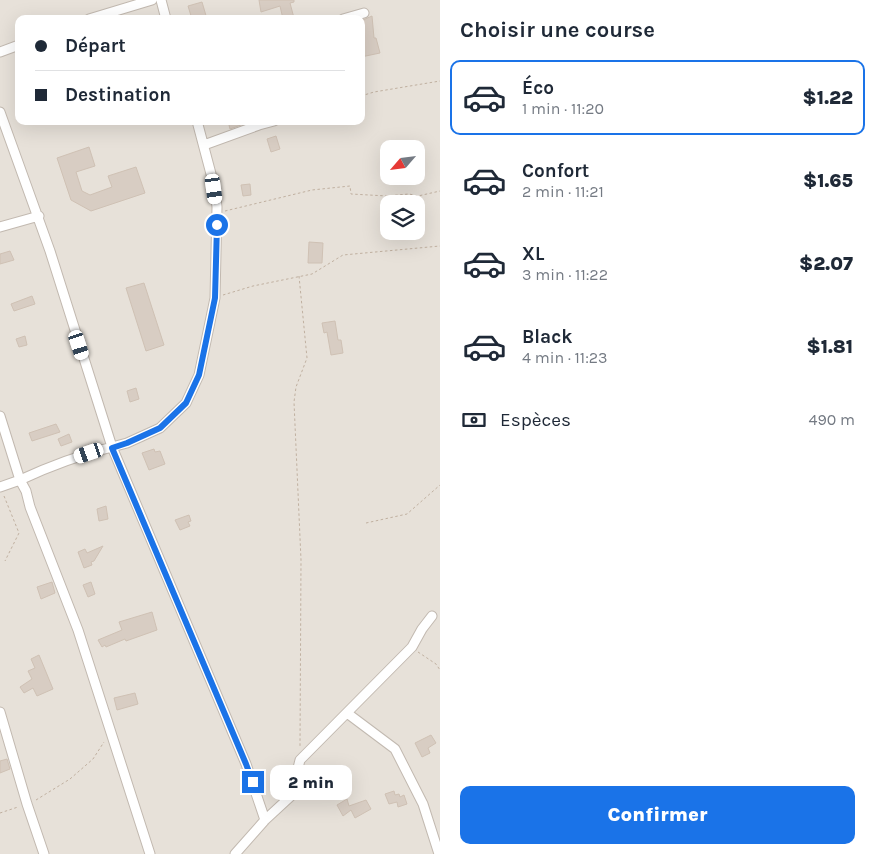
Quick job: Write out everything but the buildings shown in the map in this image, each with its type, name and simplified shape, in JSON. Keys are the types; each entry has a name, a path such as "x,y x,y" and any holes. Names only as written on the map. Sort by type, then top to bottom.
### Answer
{"street":[{"path":"101,15 152,0"},
{"path":"161,0 165,15"},
{"path":"357,15 364,13"},
{"path":"0,52 15,46"},
{"path":"0,112 4,135 39,216 112,448 246,764 265,820"},
{"path":"0,486 20,480 50,466 127,443 160,428 186,403 199,375 215,298 217,214 214,189 198,125"},
{"path":"204,145 259,125"},
{"path":"0,227 39,216"},
{"path":"0,416 20,480 26,491 30,507 78,630 150,854"},
{"path":"235,854 265,820 291,796 300,760 412,647 422,628 432,616"},
{"path":"0,712 44,854"},
{"path":"348,713 395,749 423,804 438,854"}],"path":[{"path":"365,95 440,81"},
{"path":"217,214 312,190 350,186 351,194 387,196 408,194 418,196 440,192"},
{"path":"215,298 253,286 312,274 343,255 440,246"},
{"path":"299,276 307,358 296,387 294,402 301,560 300,760"},
{"path":"366,523 407,514 440,485"},
{"path":"0,486 20,533 5,561"},
{"path":"412,647 436,664 440,670"},
{"path":"0,813 42,798 70,779 93,759 112,731"}],"shaded area":[{"path":"0,0 440,0 440,854 0,854"}],"route":[{"path":"217,225 215,298 199,375 186,403 160,428 112,448 253,782"}]}
